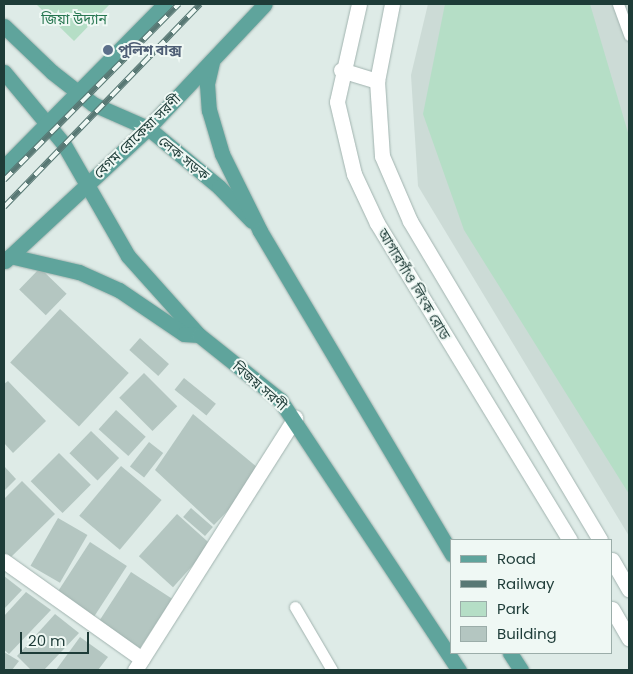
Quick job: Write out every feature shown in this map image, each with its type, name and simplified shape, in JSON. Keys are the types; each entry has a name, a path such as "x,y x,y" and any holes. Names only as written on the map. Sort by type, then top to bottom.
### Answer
{"main road":[{"path":"4,167 80,94 165,4"},
{"name":"বেগম রোকেয়া সরণী","path":"7,259 148,128 265,4"},
{"name":"আগারগাঁও লিংক রোড","path":"359,4 341,70 338,117 364,198 569,539"},
{"name":"আগারগাঁও লিংক রোড","path":"392,4 377,81 382,156 410,220 599,539"},
{"name":"লেক সড়ক","path":"4,26 80,94 105,111 148,128 219,187 260,231"},
{"path":"212,62 207,84 209,110 222,154 260,231 450,551"},
{"path":"341,70 377,81"},
{"path":"4,72 50,124 128,256 199,335"},
{"name":"বিজয় সরণী","path":"7,259 78,272 119,290 184,334 199,335 295,418 459,670"},
{"path":"4,561 138,664 295,418"},
{"path":"613,562 629,590"},
{"path":"613,611 629,638"},
{"path":"511,654 520,670"}],"lane":[{"path":"618,4 629,35"},
{"path":"295,607 332,670"}],"shaded area":[{"path":"428,4 629,4 629,536 418,186 411,75"}],"green space":[{"name":"জিয়া উদ্যান","path":"36,4 110,4 74,41"},
{"path":"445,4 590,4 629,136 629,494 464,230 423,114"}],"building":[{"path":"40,268 67,294 46,315 19,290"},
{"path":"60,309 129,373 79,426 10,362"},
{"path":"140,338 169,364 158,376 129,350"},
{"path":"144,373 177,406 152,431 119,398"},
{"path":"184,378 216,404 206,415 175,390"},
{"path":"8,381 46,421 13,453 4,443 4,384"},
{"path":"116,410 146,437 128,456 99,429"},
{"path":"193,414 264,473 214,525 155,470"},
{"path":"91,431 119,458 98,480 69,453"},
{"path":"149,442 163,453 144,478 130,466"},
{"path":"59,453 91,485 63,513 31,481"},
{"path":"4,466 16,479 4,491"},
{"path":"121,466 162,500 120,550 79,516"},
{"path":"22,481 55,514 9,559 4,554 4,499"},
{"path":"191,508 213,527 205,536 183,517"},
{"path":"177,514 211,545 173,587 139,556"},
{"path":"58,518 87,535 60,583 31,566"},
{"path":"90,542 127,566 92,620 55,596"},
{"path":"131,572 172,599 140,648 99,621"},
{"path":"4,576 22,590 4,609"},
{"path":"26,592 51,610 9,654 4,650 4,616"},
{"path":"55,614 79,633 44,670 31,670 17,656"},
{"path":"80,637 108,657 98,670 56,670"},
{"path":"4,652 19,661 12,670 4,670"}],"railway":[{"path":"4,180 179,4"},
{"path":"4,207 200,4"}],"place":[{"name":"পুলিশ বাক্স","path":"108,50"}]}
